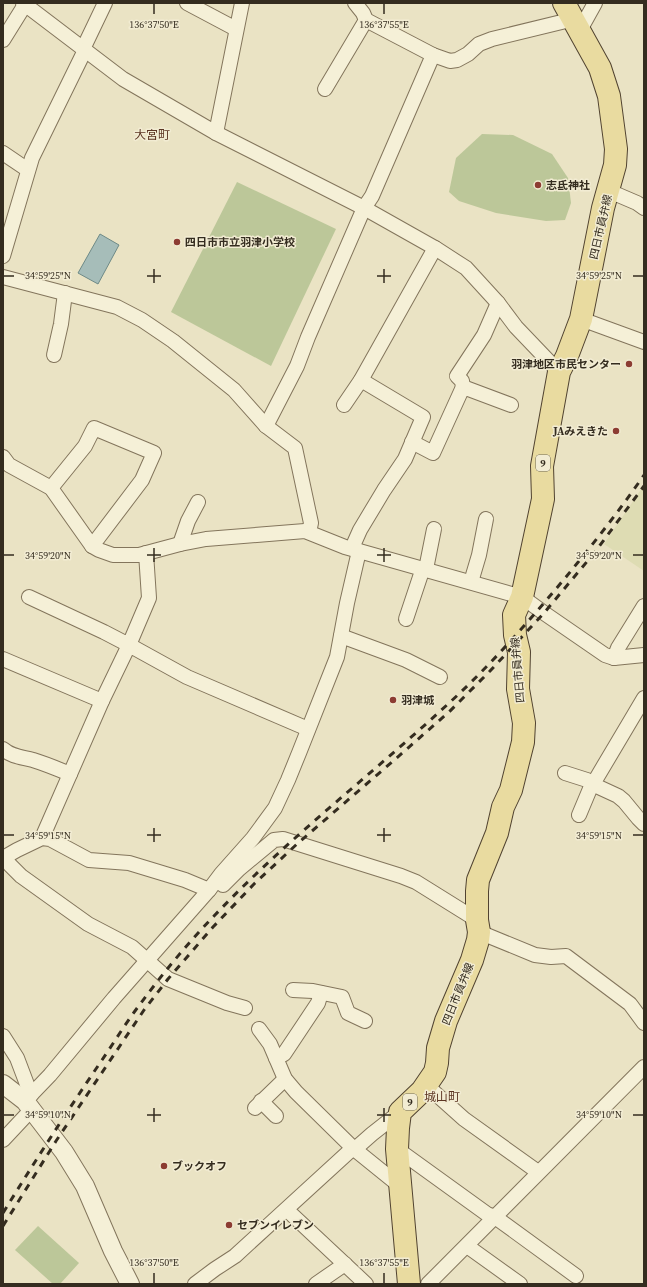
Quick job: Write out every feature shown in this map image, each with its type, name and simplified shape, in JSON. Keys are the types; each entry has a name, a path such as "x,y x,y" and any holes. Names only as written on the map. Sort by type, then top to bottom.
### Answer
{"main road":[{"name":"四日市員弁線","path":"400,1112 422,1091 434,1072 437,1063 438,1048 446,1021 472,960 478,940 478,880 497,833 503,807 511,790 523,742 524,723 518,689 519,652 514,615 522,597 543,499 542,466 559,372 567,356 581,319 604,208 615,165 616,149 609,96 600,68 573,17"},
{"name":"9","path":"400,1112 397,1149 409,1284"}],"street":[{"path":"3,40 25,3 123,79 216,133 364,208 435,248 466,268 516,327 559,372"},
{"path":"3,256 32,158 105,3"},
{"path":"187,3 236,29"},
{"path":"216,133 242,3"},
{"path":"355,3 363,13 366,20 433,55 450,61 457,60 468,54 479,44 520,31 537,29 573,17 595,3"},
{"path":"325,89 366,20"},
{"path":"266,426 297,366 364,208 372,196 433,55"},
{"path":"3,153 28,170"},
{"path":"609,191 642,201"},
{"path":"344,405 361,380 435,248"},
{"path":"3,277 117,307 142,320 174,341 234,390 266,426 295,448 311,523 309,532"},
{"path":"54,355 61,324 65,293"},
{"path":"412,442 433,452 463,387 462,381 457,376 484,334 498,304"},
{"path":"581,319 644,342"},
{"path":"3,1140 29,1101 253,838 275,808 300,753 337,657 360,530 405,459 423,417 361,380"},
{"path":"463,387 511,405"},
{"path":"51,488 86,446 94,428 154,453 142,480 92,546"},
{"path":"3,457 9,465 51,488 92,546 113,555 140,555 180,544 213,538 305,531 345,547 522,597 605,655 614,658 644,655"},
{"path":"180,544 188,521 198,502"},
{"path":"471,582 479,556 486,519"},
{"path":"406,619 425,569 434,530"},
{"path":"42,838 149,598 146,553"},
{"path":"29,597 104,632 187,677 308,730"},
{"path":"614,658 618,648 644,606"},
{"path":"341,636 406,660 440,676"},
{"path":"3,658 102,702"},
{"path":"579,815 592,784 644,698"},
{"path":"3,749 16,756 33,760 70,774"},
{"path":"566,773 586,780 618,796 644,824"},
{"path":"245,1008 227,1003 168,979 132,947 88,924 21,876 4,858 42,838 50,839 89,860 129,863 218,890 239,869 274,840 283,839 416,882 478,926 536,955 551,957 566,956 630,1004 644,1023"},
{"path":"294,990 321,992 342,997 348,1013 365,1021"},
{"path":"276,1058 284,1054 318,1003 321,992"},
{"path":"259,1029 270,1044 285,1079 296,1092 354,1148 400,1186"},
{"path":"3,1036 17,1058 29,1101 85,1186 113,1251 130,1284"},
{"path":"428,1284 644,1067"},
{"path":"276,1116 258,1104 285,1079"},
{"path":"3,1084 29,1101"},
{"path":"426,1085 464,1119 538,1172"},
{"path":"195,1284 235,1256 354,1148 400,1112"},
{"path":"397,1149 576,1276"},
{"path":"287,1210 366,1284"},
{"path":"466,1246 520,1284"},
{"path":"316,1284 345,1264"}],"shaded area":[{"path":"644,485 644,571 604,544"}],"green space":[{"path":"482,134 513,135 552,154 568,178 571,203 565,220 546,221 496,213 459,201 449,192 456,158"},
{"path":"237,182 336,229 271,366 171,312"},
{"path":"38,1226 79,1263 60,1284 53,1284 15,1250"}],"water":[{"path":"100,234 119,245 98,284 78,273"}],"railway":[{"path":"3,1213 126,1024 185,947 271,860 419,730 479,674 524,626 566,577 606,527 644,475"},
{"path":"3,1226 56,1141 144,1010 168,979 213,927 255,883 297,844 449,712 490,671 544,613 595,552 644,486"}],"place":[{"name":"志氐神社","path":"538,185"},
{"name":"四日市市立羽津小学校","path":"177,242"},
{"name":"羽津地区市民センター","path":"629,364"},
{"name":"JAみえきた","path":"616,431"},
{"name":"羽津城","path":"393,700"},
{"name":"ブックオフ","path":"164,1166"},
{"name":"セブンイレブン","path":"229,1225"}],"district":[{"name":"大宮町","path":"152,135"},
{"name":"城山町","path":"442,1097"}]}
